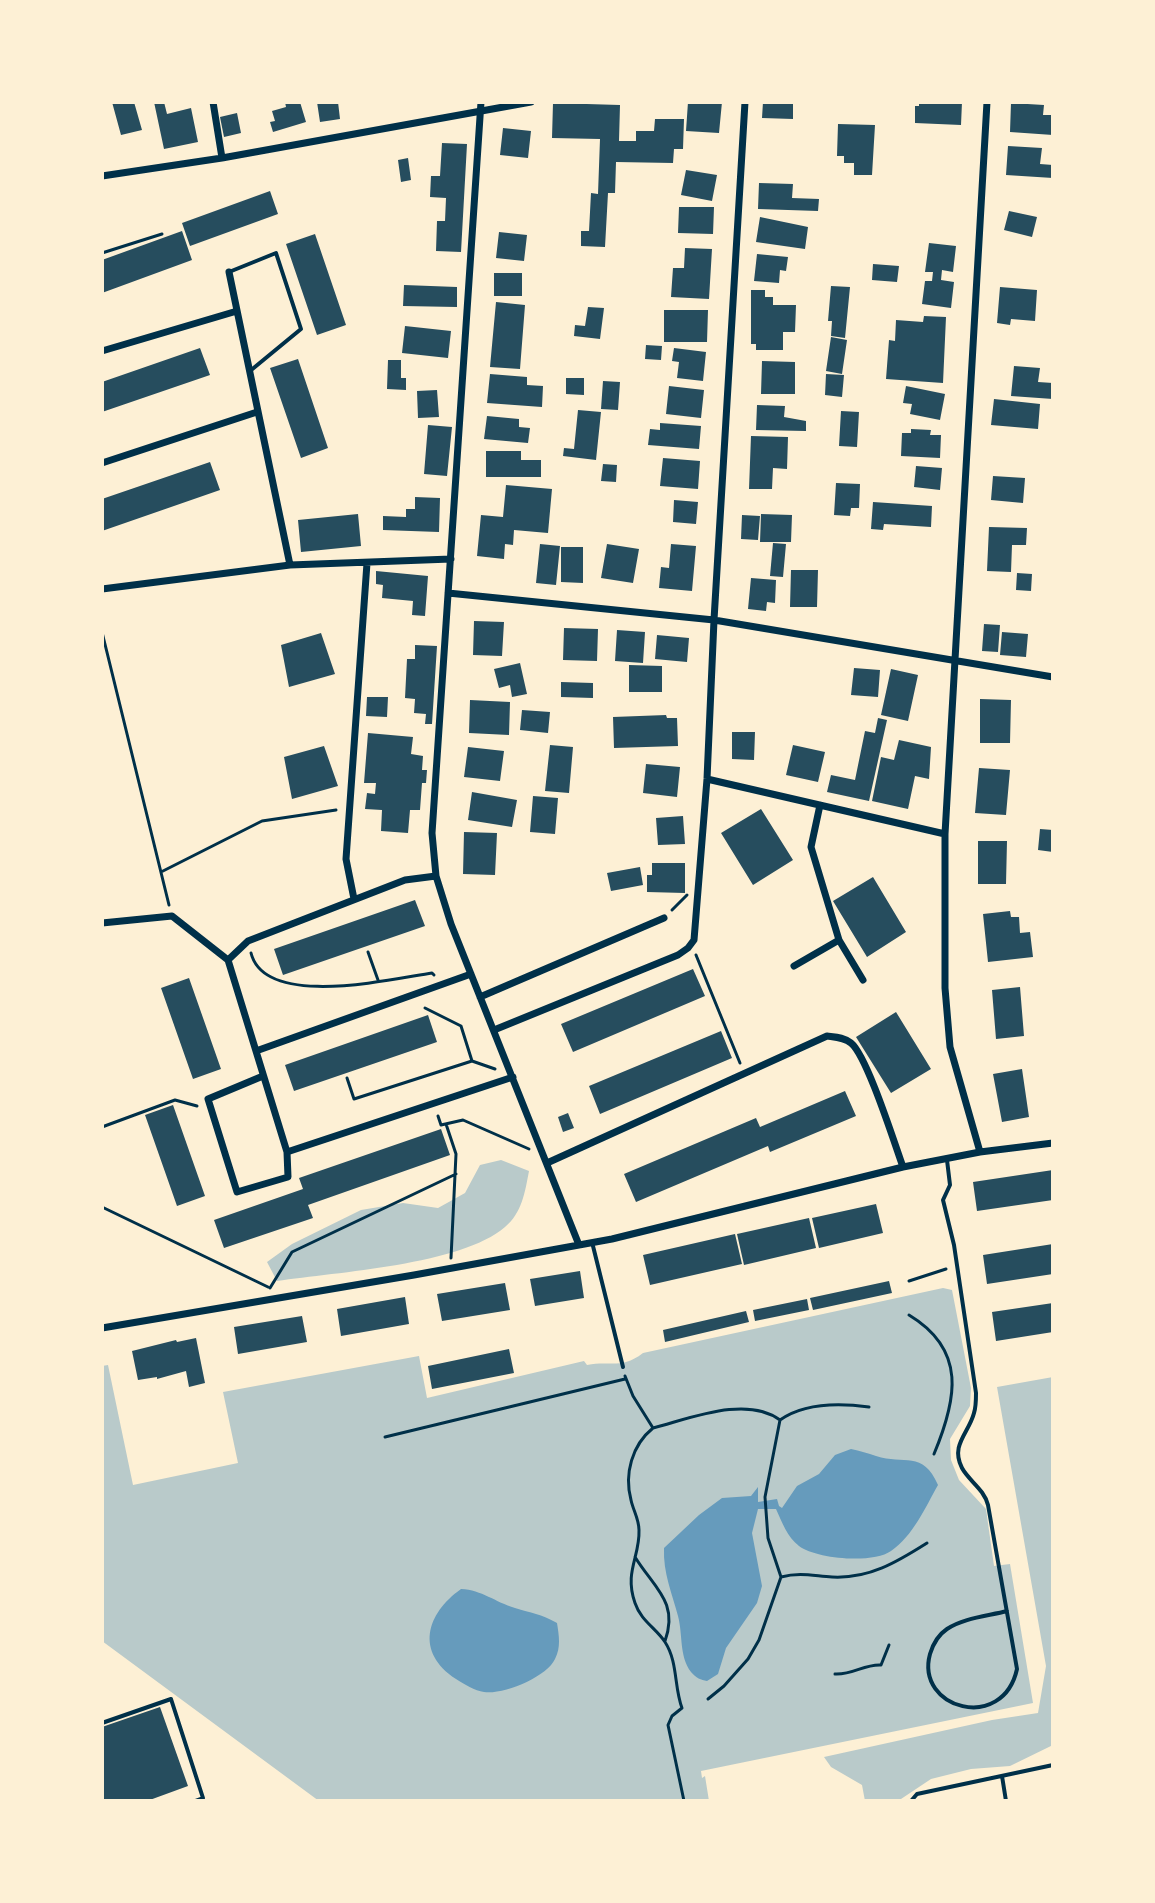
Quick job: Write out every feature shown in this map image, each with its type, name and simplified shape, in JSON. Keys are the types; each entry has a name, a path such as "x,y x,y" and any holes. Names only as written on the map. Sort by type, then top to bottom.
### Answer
{"street":[{"path":"213,102 222,158"},
{"path":"481,102 432,833 436,876 471,974 579,1245"},
{"path":"102,176 222,158 531,102"},
{"path":"494,1030 678,955 692,944 697,930 745,102"},
{"path":"980,1152 950,1047 945,988 945,834 987,102"},
{"path":"229,272 290,565"},
{"path":"102,351 237,311"},
{"path":"102,463 257,412"},
{"path":"102,589 290,565 451,559"},
{"path":"354,899 346,859 367,563"},
{"path":"448,593 714,620 1053,677"},
{"path":"707,779 945,834"},
{"path":"820,805 811,847 839,940 863,980"},
{"path":"228,960 248,941 405,880 436,876"},
{"path":"102,923 172,916 228,960 287,1152 288,1177 237,1192 208,1099 263,1076"},
{"path":"480,997 664,918"},
{"path":"794,966 839,940"},
{"path":"256,1051 471,974"},
{"path":"547,1163 827,1036 841,1037 852,1043 863,1060 903,1167"},
{"path":"287,1152 513,1077"},
{"path":"102,1328 579,1245 903,1167 980,1152 1053,1143"}],"lane":[{"path":"229,272 276,253 301,329 249,372"},
{"path":"947,1158 950,1185 943,1200 976,1393 974,1414 957,1448 958,1458 967,1476 986,1498 1007,1611 1017,1669 1010,1687 988,1706 968,1708 941,1695 931,1679 929,1659 936,1641 950,1627 1007,1611"},
{"path":"592,1242 623,1367"},
{"path":"102,1723 171,1699 203,1798 195,1801"},
{"path":"911,1801 917,1794 1053,1765"},
{"path":"1002,1776 1006,1801"}],"path":[{"path":"102,253 162,234"},
{"path":"102,632 172,916"},
{"path":"161,872 262,821 349,808"},
{"path":"664,918 698,884"},
{"path":"248,941 254,965 267,976 315,989 432,973 442,984"},
{"path":"692,944 745,1074"},
{"path":"368,952 378,980"},
{"path":"425,1008 461,1026 472,1061"},
{"path":"347,1078 354,1099 472,1061 500,1070 502,1081"},
{"path":"102,1127 175,1100 212,1110"},
{"path":"432,1102 441,1125 463,1120 531,1150"},
{"path":"446,1124 456,1154 451,1258"},
{"path":"270,1288 292,1252 456,1174"},
{"path":"102,1207 290,1296"},
{"path":"909,1281 937,1270 957,1269"},
{"path":"909,1315 934,1334 951,1364 954,1384 951,1405 934,1454"},
{"path":"623,1367 625,1379 653,1428"},
{"path":"385,1437 625,1379"},
{"path":"708,1699 748,1659 759,1640 781,1577 773,1558 765,1497 780,1420 789,1413 824,1406 869,1407"},
{"path":"684,1801 668,1725 672,1716 682,1708 674,1664 665,1641 643,1620 636,1605 630,1573 639,1530 628,1484 633,1452 642,1436 653,1428 732,1410 761,1411 780,1420"},
{"path":"781,1577 797,1573 828,1577 865,1575 927,1543"},
{"path":"634,1555 670,1612 671,1625 665,1641"},
{"path":"835,1674 881,1665 889,1645"}],"shaded area":[{"path":"501,1160 529,1171 528,1179 522,1202 511,1221 485,1240 459,1250 397,1265 277,1281 267,1262 292,1244 361,1210 403,1203 438,1208 465,1193 480,1165"},
{"path":"943,1288 952,1290 971,1388 970,1406 950,1439 951,1460 959,1480 986,1509 994,1566 1010,1564 1033,1703 701,1771 702,1778 705,1776 709,1801 319,1801 102,1641 102,1366 108,1365 133,1485 238,1463 223,1392 419,1356 427,1398 584,1361 587,1365 622,1363 643,1353"},
{"path":"1053,1377 1053,1745 1010,1766 971,1769 931,1779 898,1801 865,1801 862,1785 831,1767 824,1757 992,1720 1038,1713 1046,1666 997,1387"}],"water":[{"path":"851,1449 919,1463 932,1474 938,1485 912,1530 899,1545 883,1555 858,1559 831,1557 799,1546 785,1529 776,1509 758,1509 752,1533 762,1586 757,1603 726,1648 718,1674 707,1681 697,1677 687,1666 683,1652 678,1616 666,1574 664,1548 722,1498 751,1496 758,1487 758,1502 777,1499 782,1508 797,1486 819,1474 835,1455"},
{"path":"461,1589 557,1623 558,1650 550,1666 524,1683 492,1692 470,1687 443,1668 430,1645 430,1633 440,1610"}],"building":[{"path":"112,102 134,102 142,130 121,135"},
{"path":"154,102 164,102 167,114 191,108 198,142 164,149"},
{"path":"285,102 300,102 306,122 273,132 270,122 275,121 272,111 286,107"},
{"path":"317,102 338,102 340,119 320,122"},
{"path":"688,102 722,102 719,133 686,131"},
{"path":"763,102 793,102 793,119 762,118"},
{"path":"919,102 962,102 961,125 915,123 915,106 919,106"},
{"path":"553,103 620,105 619,141 636,141 636,131 654,131 655,119 684,119 683,149 674,149 673,163 616,162 615,193 608,193 605,247 581,246 581,231 589,231 591,193 598,194 600,139 552,138"},
{"path":"1011,103 1044,105 1043,115 1053,115 1053,135 1010,132"},
{"path":"237,113 241,133 224,137 220,117"},
{"path":"838,124 875,125 872,175 854,175 854,163 844,163 844,156 837,156"},
{"path":"503,128 531,131 528,158 500,155"},
{"path":"442,143 467,144 461,252 436,251 437,221 445,221 446,198 430,197 431,176 440,176"},
{"path":"1008,146 1042,148 1040,164 1053,165 1053,178 1006,175"},
{"path":"408,158 411,180 401,182 398,160"},
{"path":"686,170 717,175 712,201 681,195"},
{"path":"759,183 793,184 792,198 819,199 818,211 758,209"},
{"path":"270,191 278,214 190,246 182,223"},
{"path":"679,207 714,207 713,234 678,233"},
{"path":"1009,211 1037,217 1032,237 1004,230"},
{"path":"760,217 808,227 805,249 756,242"},
{"path":"182,231 192,260 102,293 102,260"},
{"path":"499,232 527,235 524,261 496,258"},
{"path":"315,234 346,325 317,335 286,244"},
{"path":"929,243 956,246 953,272 942,270 941,280 954,282 951,308 922,304 925,281 932,281 933,272 925,272"},
{"path":"685,248 712,249 709,299 671,297 673,268 684,268"},
{"path":"757,254 788,257 786,271 780,270 779,283 754,281"},
{"path":"873,264 899,266 897,282 872,280"},
{"path":"494,273 522,273 522,296 494,296"},
{"path":"404,285 457,287 457,307 403,306"},
{"path":"831,286 850,287 845,338 831,336 832,321 828,321"},
{"path":"1000,287 1037,290 1035,321 1011,319 1010,325 997,323"},
{"path":"751,290 765,290 765,297 773,297 773,305 796,305 795,332 783,332 783,350 756,350 756,344 751,344"},
{"path":"496,302 525,305 520,369 490,367"},
{"path":"588,307 604,308 600,339 574,336 575,325 585,326"},
{"path":"664,310 708,310 707,342 664,342"},
{"path":"924,316 946,317 943,383 886,379 889,340 895,341 896,320 923,322"},
{"path":"405,326 451,331 448,358 402,353"},
{"path":"831,337 847,340 842,374 826,371"},
{"path":"646,345 662,346 661,360 645,359"},
{"path":"200,348 210,375 102,412 102,382"},
{"path":"674,348 706,352 703,381 677,378 679,362 672,361"},
{"path":"298,359 328,448 301,458 270,368"},
{"path":"388,360 401,360 401,378 406,378 406,390 387,389"},
{"path":"762,361 795,362 795,394 761,394"},
{"path":"1014,366 1040,368 1038,382 1053,383 1053,399 1011,396"},
{"path":"490,374 527,377 527,385 543,386 542,407 487,403"},
{"path":"826,374 844,375 842,397 825,395"},
{"path":"566,378 584,378 584,395 566,394"},
{"path":"603,381 620,382 618,410 601,409"},
{"path":"669,386 704,390 701,418 666,414"},
{"path":"906,386 945,394 940,420 910,414 912,404 903,403"},
{"path":"437,390 439,417 418,418 417,391"},
{"path":"994,399 1040,404 1038,429 991,425"},
{"path":"757,405 785,406 784,417 806,421 806,431 756,430"},
{"path":"578,410 601,412 596,460 563,456 564,448 574,449"},
{"path":"841,411 859,412 857,447 839,446"},
{"path":"487,416 519,419 519,427 530,428 528,443 484,439"},
{"path":"660,423 701,426 699,449 648,445 650,429 660,430"},
{"path":"428,425 452,427 447,476 424,474"},
{"path":"911,429 931,430 930,435 941,435 940,458 901,456 902,433 911,433"},
{"path":"751,436 788,437 787,469 773,468 772,489 749,489"},
{"path":"486,451 521,451 521,460 541,460 541,477 486,477"},
{"path":"663,458 700,461 698,489 660,486"},
{"path":"210,462 220,490 102,531 102,499"},
{"path":"603,464 617,465 616,482 601,481"},
{"path":"916,466 942,468 940,490 914,487"},
{"path":"993,476 1025,478 1023,503 991,500"},
{"path":"836,483 860,484 859,508 851,508 850,516 834,515"},
{"path":"506,485 552,489 548,533 514,530 513,545 505,544 504,559 477,556 481,515 503,517"},
{"path":"415,497 440,498 439,532 383,530 383,516 406,517 406,509 415,509"},
{"path":"674,500 698,502 696,524 673,522"},
{"path":"873,502 932,506 931,527 884,524 883,530 871,529"},
{"path":"358,514 361,546 301,552 298,520"},
{"path":"761,514 792,515 791,542 760,542"},
{"path":"742,515 760,516 758,540 741,539"},
{"path":"989,527 1027,528 1026,545 1012,545 1011,572 987,571"},
{"path":"773,543 786,544 783,577 770,576"},
{"path":"540,544 560,546 556,585 536,583"},
{"path":"607,544 639,549 633,583 601,578"},
{"path":"671,544 696,546 692,591 659,588 661,567 669,568"},
{"path":"561,547 583,547 583,583 561,582"},
{"path":"791,570 818,570 817,607 790,607"},
{"path":"376,571 428,576 425,616 412,615 413,601 382,598 383,585 376,584"},
{"path":"1017,573 1032,574 1031,591 1016,590"},
{"path":"751,578 776,580 775,603 767,602 766,611 748,609"},
{"path":"474,621 504,622 502,656 473,655"},
{"path":"984,624 1000,625 998,652 982,651"},
{"path":"564,628 598,629 597,661 563,660"},
{"path":"617,630 645,632 643,663 615,661"},
{"path":"1002,632 1028,634 1026,657 1000,655"},
{"path":"321,633 335,674 289,687 281,645"},
{"path":"657,635 689,638 687,662 655,659"},
{"path":"415,645 437,646 432,724 425,724 426,714 414,713 415,699 405,698 407,659 415,659"},
{"path":"520,663 527,694 512,697 510,685 499,688 494,669"},
{"path":"629,665 662,666 662,692 629,692"},
{"path":"854,668 880,670 878,697 851,695"},
{"path":"891,669 918,675 908,721 881,715"},
{"path":"561,682 593,683 593,698 561,697"},
{"path":"367,697 388,697 387,717 366,716"},
{"path":"980,699 1011,700 1010,743 980,743"},
{"path":"470,700 510,702 509,735 469,733"},
{"path":"522,710 550,712 548,733 520,730"},
{"path":"666,715 667,718 677,718 678,746 614,748 613,717"},
{"path":"878,718 887,720 869,801 827,792 831,775 855,780 865,731 875,733"},
{"path":"732,732 755,732 754,760 732,759"},
{"path":"368,733 413,737 411,754 423,756 422,770 427,770 426,783 422,783 420,810 410,810 408,833 381,831 382,810 365,809 367,793 375,794 376,783 364,783"},
{"path":"899,740 931,747 929,779 915,776 908,809 872,801 881,757 894,760"},
{"path":"550,745 573,747 569,793 545,791"},
{"path":"793,745 825,752 818,782 786,775"},
{"path":"324,746 338,786 292,799 284,757"},
{"path":"468,747 504,751 500,781 464,777"},
{"path":"646,764 680,767 677,797 643,793"},
{"path":"979,768 1010,770 1006,815 975,813"},
{"path":"472,792 517,800 512,827 468,820"},
{"path":"533,796 558,798 555,834 530,832"},
{"path":"761,809 793,860 753,885 721,833"},
{"path":"683,816 685,844 658,845 656,818"},
{"path":"1040,829 1053,830 1053,852 1038,850"},
{"path":"464,832 497,833 495,875 463,874"},
{"path":"978,841 1007,841 1006,884 978,884"},
{"path":"652,863 685,863 685,893 647,892 647,875 652,875"},
{"path":"640,867 643,885 611,891 607,873"},
{"path":"873,877 906,932 867,957 833,901"},
{"path":"415,900 425,926 283,975 274,949"},
{"path":"1010,911 1011,917 1019,917 1020,933 1030,932 1033,957 988,962 983,914"},
{"path":"693,969 705,996 573,1052 561,1024"},
{"path":"189,978 221,1069 193,1079 161,988"},
{"path":"1020,987 1024,1036 996,1039 992,990"},
{"path":"896,1012 931,1069 891,1093 856,1037"},
{"path":"428,1015 437,1042 294,1091 285,1065"},
{"path":"721,1031 732,1058 600,1114 589,1086"},
{"path":"1022,1069 1029,1117 1002,1122 993,1074"},
{"path":"845,1091 856,1116 770,1152 768,1146 636,1202 624,1174 756,1118 760,1127"},
{"path":"173,1105 205,1196 177,1206 145,1115"},
{"path":"568,1113 574,1128 563,1132 558,1117"},
{"path":"441,1129 450,1155 308,1205 313,1218 224,1248 214,1220 303,1189 299,1178"},
{"path":"1053,1170 1053,1200 977,1211 973,1182"},
{"path":"876,1204 883,1233 819,1248 812,1218"},
{"path":"809,1218 816,1248 744,1265 737,1234"},
{"path":"735,1234 742,1264 650,1285 643,1255"},
{"path":"1053,1244 1053,1274 987,1284 983,1255"},
{"path":"580,1271 584,1298 535,1306 530,1279"},
{"path":"889,1281 892,1293 813,1310 810,1298"},
{"path":"505,1283 510,1310 442,1321 437,1294"},
{"path":"405,1297 409,1324 341,1336 337,1309"},
{"path":"807,1299 809,1310 755,1321 753,1310"},
{"path":"1053,1303 1053,1332 996,1341 992,1312"},
{"path":"746,1311 749,1322 665,1342 663,1330"},
{"path":"302,1316 307,1342 238,1354 234,1327"},
{"path":"196,1338 205,1383 189,1387 186,1371 157,1379 138,1380 132,1351"},
{"path":"509,1349 514,1373 432,1389 428,1366"},
{"path":"160,1707 188,1786 147,1801 102,1801 102,1727"}]}
